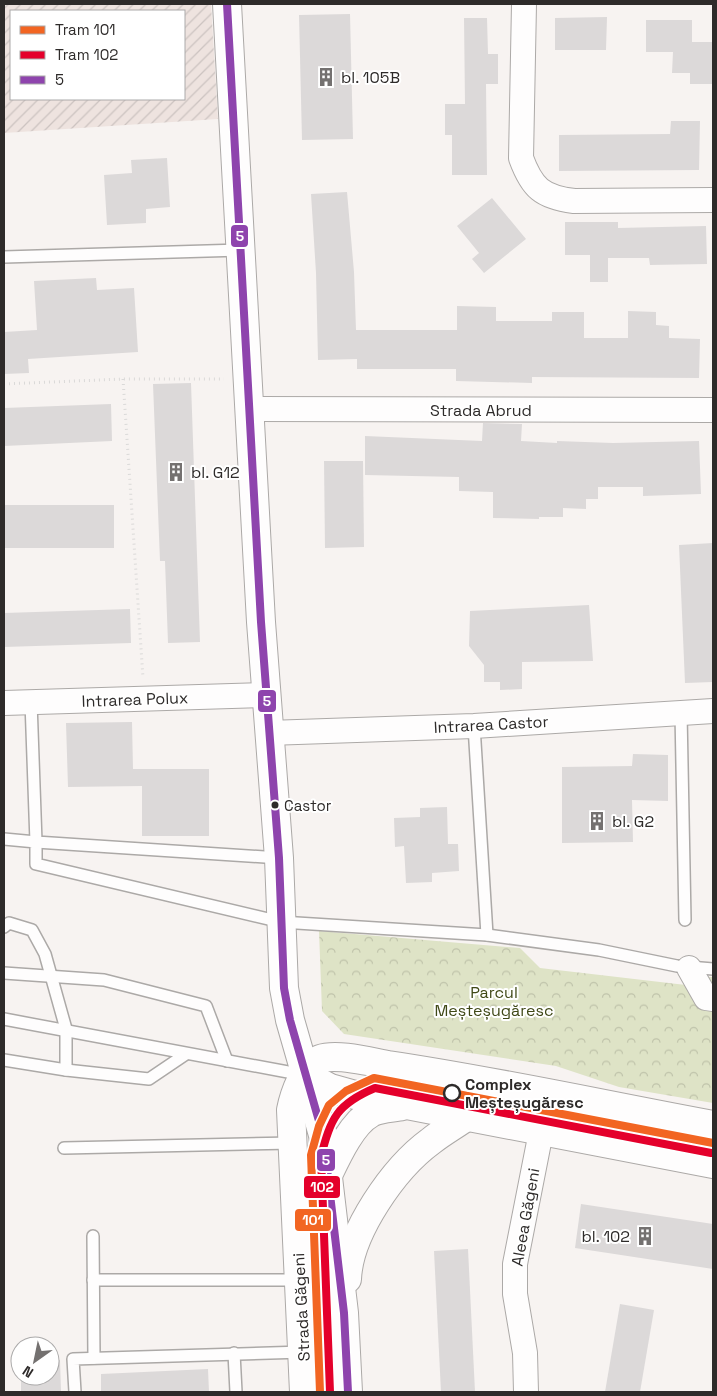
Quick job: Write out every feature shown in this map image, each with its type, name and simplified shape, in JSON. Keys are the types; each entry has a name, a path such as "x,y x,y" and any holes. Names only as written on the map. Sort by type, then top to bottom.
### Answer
{"main road":[{"path":"227,4 268,733 279,858 284,988 323,1135 344,1313 348,1392"},
{"name":"Strada Găgeni","path":"304,1392 291,1110 294,1097 306,1075 313,1064 320,1059 345,1058 414,1068 713,1125"},
{"path":"306,1075 330,1088 406,1105 713,1164"},
{"path":"328,1175 340,1149 354,1130 371,1113 406,1105"},
{"path":"344,1313 347,1268 371,1212 410,1159 430,1141 466,1117"}],"street":[{"path":"524,4 521,158 528,178 541,192 557,199 574,202 713,200"},
{"name":"Strada Abrud","path":"249,409 713,410"},
{"name":"Intrarea Polux","path":"4,703 266,695"},
{"name":"Intrarea Castor","path":"268,733 474,726 713,712"},
{"path":"689,968 706,998 713,999"},
{"name":"Aleea Găgeni","path":"526,1392 526,1353 515,1294 515,1264 541,1132"}],"lane":[{"path":"4,256 241,250"},
{"path":"31,702 36,864 281,922 487,935 599,950 689,968 713,969"},
{"path":"681,713 684,920"},
{"path":"474,726 487,935"},
{"path":"4,839 279,858"},
{"path":"5,923 32,930 45,954 66,1029 66,1070"},
{"path":"4,973 52,978 104,980 206,1006 227,1061"},
{"path":"4,1019 306,1075"},
{"path":"4,1060 66,1070 149,1079 186,1054"},
{"path":"64,1148 293,1143"},
{"path":"93,1236 94,1358"},
{"path":"93,1280 300,1280"},
{"path":"75,1392 73,1358 303,1352"},
{"path":"234,1353 236,1392"}],"path":[{"path":"4,384 123,379 248,379"},
{"path":"123,379 144,699"}],"shaded area":[{"path":"4,4 211,4 218,119 4,133"}],"green space":[{"name":"Parcul Meșteșugăresc","path":"319,931 520,948 540,968 703,987 708,977 713,977 713,1103 619,1087 556,1066 344,1034 322,1011"}],"building":[{"name":"bl. 105B","path":"350,14 353,139 302,140 299,15"},
{"path":"607,17 606,50 555,50 555,18"},
{"path":"464,18 487,18 488,54 498,54 498,84 486,84 487,175 452,175 452,135 445,135 445,104 465,104"},
{"path":"646,20 692,20 692,42 713,42 713,84 690,84 690,73 672,73 673,52 646,52"},
{"path":"671,121 700,121 699,170 559,171 559,135 670,134"},
{"path":"167,158 170,207 146,209 146,223 107,225 104,175 132,173 131,160"},
{"path":"347,192 354,272 356,330 457,330 457,306 496,307 496,321 552,321 552,312 584,312 584,338 628,338 628,311 656,312 656,325 669,326 669,338 700,339 699,378 532,377 532,383 456,381 456,369 357,369 357,359 318,360 316,273 311,194"},
{"path":"492,198 526,239 484,273 472,259 479,253 457,226"},
{"path":"565,222 618,222 618,228 706,226 707,264 650,265 649,258 608,258 608,282 590,282 590,255 565,255"},
{"path":"96,278 97,290 134,288 138,352 28,359 29,373 4,374 4,332 37,330 34,281"},
{"name":"bl. G12","path":"191,383 200,642 168,643 165,561 160,561 153,384"},
{"path":"111,404 112,441 4,446 4,408"},
{"path":"483,423 522,424 521,441 613,443 699,441 701,494 643,496 643,487 598,487 598,499 586,499 586,509 563,508 563,517 539,517 539,519 493,518 493,492 459,491 459,477 365,475 365,436 482,441"},
{"path":"324,461 363,461 364,547 325,548"},
{"path":"4,505 114,505 114,548 4,548"},
{"path":"713,543 713,682 685,683 679,545"},
{"path":"589,605 593,661 522,662 522,689 500,690 500,682 484,682 484,665 469,646 470,611"},
{"path":"130,609 131,643 4,647 4,613"},
{"path":"132,722 133,769 209,769 209,836 142,836 142,786 68,787 66,723"},
{"name":"bl. G2","path":"633,754 668,755 668,801 632,800 633,842 562,843 562,767 632,766"},
{"path":"447,807 448,844 458,844 459,871 432,873 432,882 406,883 404,846 395,847 394,818 420,817 420,808"},
{"name":"bl. 102","path":"581,1204 713,1224 713,1269 575,1248"},
{"path":"468,1249 475,1392 441,1392 434,1251"},
{"path":"620,1304 654,1310 640,1392 605,1392"},
{"path":"60,1360 61,1392 21,1392 21,1386 60,1386"},
{"path":"208,1369 209,1392 101,1392 101,1374"}],"tram line":[{"name":"101","path":"320,1392 311,1155 319,1126 329,1105 346,1091 374,1078 713,1143"},
{"name":"102","path":"330,1392 321,1156 332,1122 352,1100 375,1088 711,1153"}],"transit line":[{"name":"5","path":"227,4 261,622 279,858 284,988 290,1020 323,1135 344,1313 348,1392"}],"place":[{"name":"bl. 105B","path":"326,77"},
{"name":"bl. G12","path":"176,472"},
{"name":"Castor","path":"275,805"},
{"name":"bl. G2","path":"597,821"},
{"name":"Complex Meșteșugăresc","path":"452,1093"},
{"name":"bl. 102","path":"645,1236"}]}
